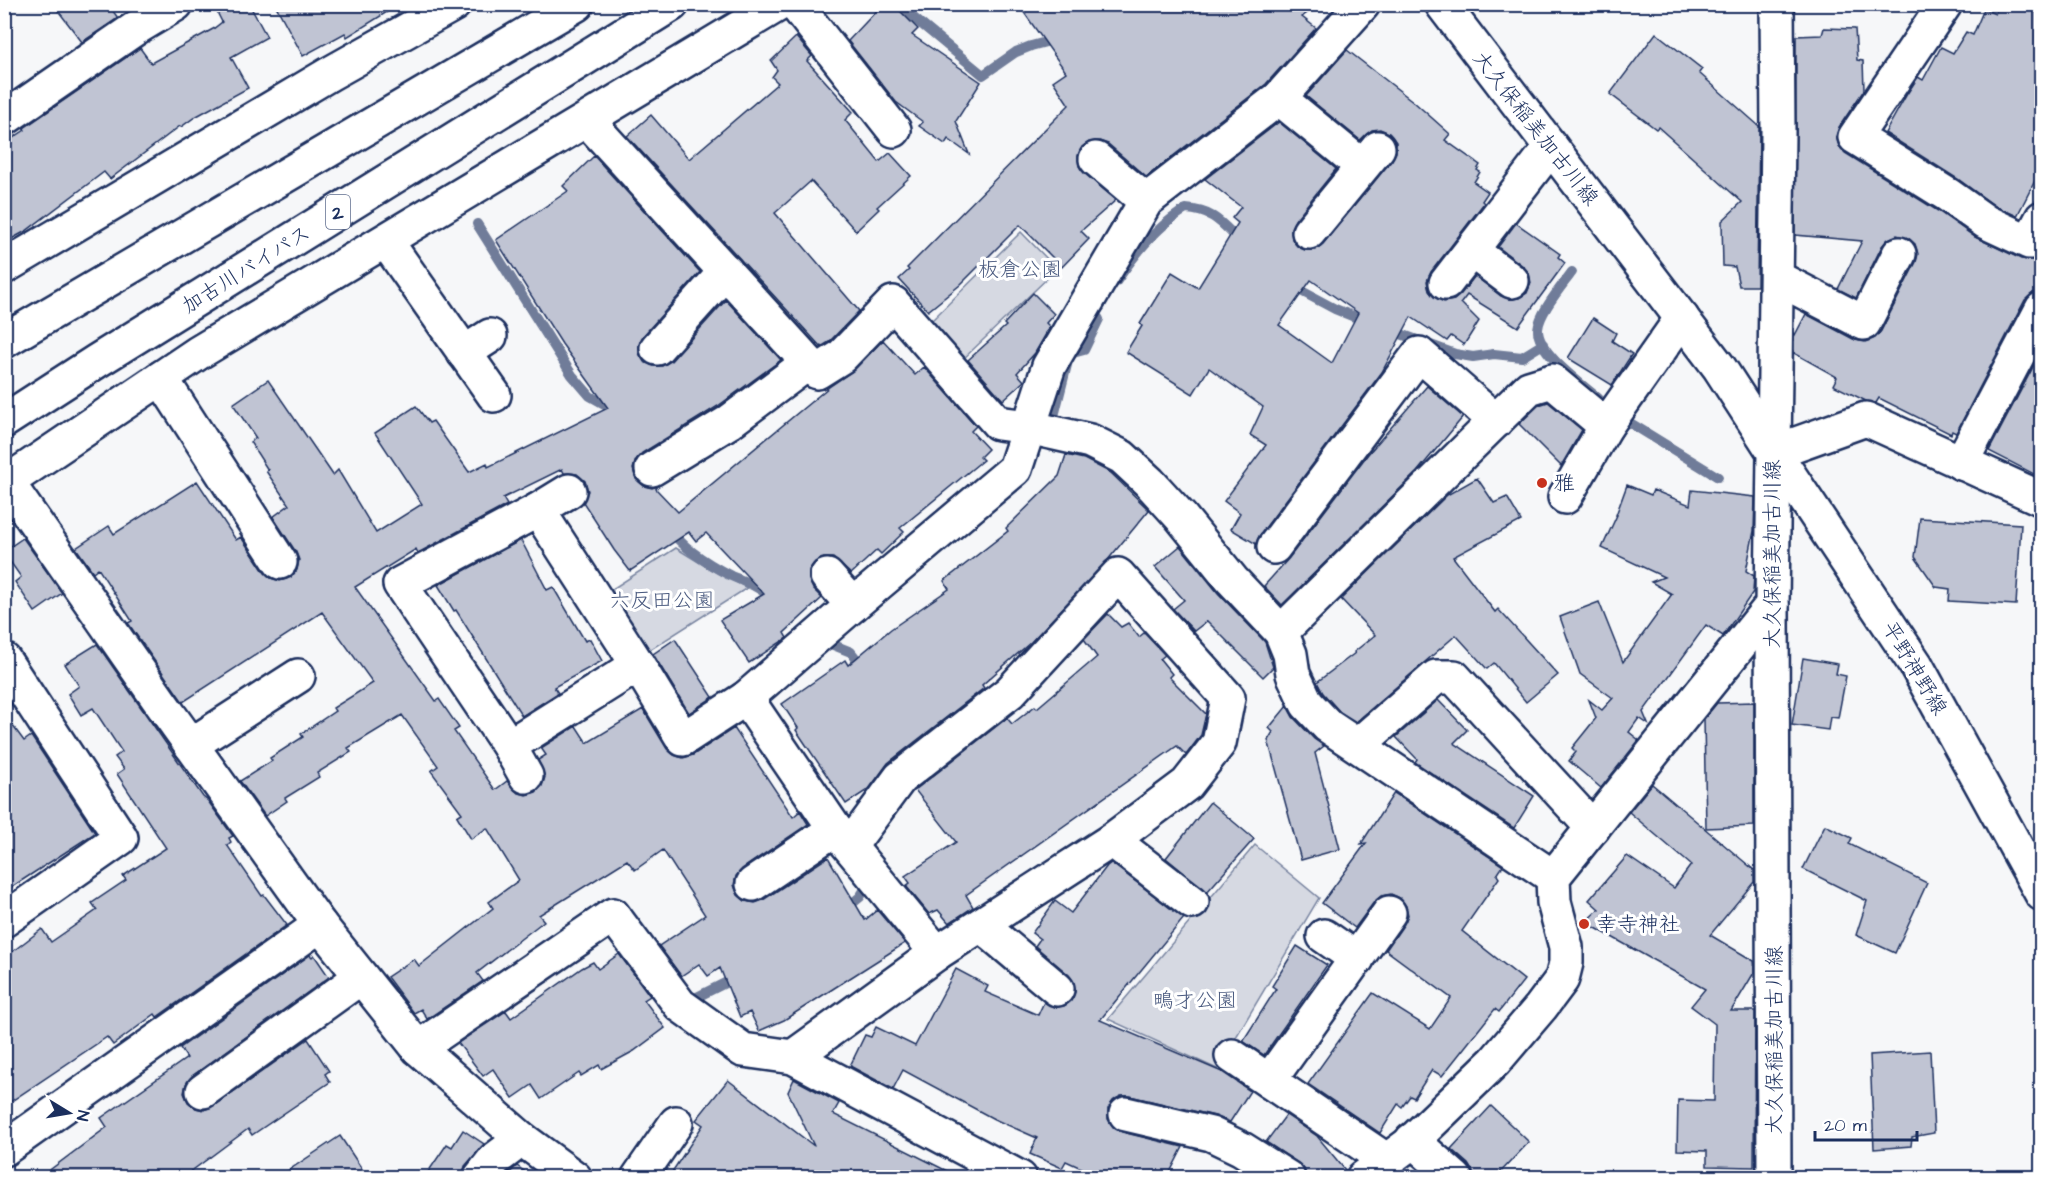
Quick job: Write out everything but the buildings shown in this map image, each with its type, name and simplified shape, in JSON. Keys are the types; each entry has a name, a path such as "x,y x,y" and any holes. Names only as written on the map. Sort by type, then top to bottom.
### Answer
{"main road":[{"path":"4,119 136,28 176,4"},
{"path":"4,267 330,73 454,4"},
{"path":"4,341 577,4"},
{"name":"加古川バイパス","path":"4,421 672,4"},
{"path":"574,1178 522,1139 418,1048 320,925 6,483 198,353 779,4"},
{"path":"795,4 894,130"},
{"path":"538,510 683,738 746,698 1016,469 1049,366 1146,201 1279,98 1363,4"},
{"name":"大久保稲美加古川線","path":"1442,4 1719,367 1774,452 1772,605 1774,1178"},
{"path":"1777,4 1777,278 1774,452 1866,419 1961,463 2027,490 2042,499"},
{"path":"1945,4 1855,137 1948,195 1986,222 2029,242 2042,218"},
{"path":"1279,98 1370,157 1309,232"},
{"path":"587,120 817,372 841,357 892,303 998,423 1028,427 1090,441 1122,458 1173,508 1232,580 1281,632 1290,654 1293,674 1307,704 1328,726 1553,877"},
{"path":"1446,284 1551,147"},
{"path":"1096,159 1146,201"},
{"path":"386,241 477,344 494,395"},
{"path":"1472,251 1512,281"},
{"path":"1777,278 1864,323 1899,255"},
{"path":"657,348 726,271"},
{"path":"4,335 57,308"},
{"path":"1961,463 2042,309"},
{"path":"1565,497 1606,426 1682,318"},
{"path":"1274,547 1419,354 1496,421"},
{"path":"652,469 729,422 808,363"},
{"path":"161,378 280,562"},
{"path":"1281,632 1529,388 1552,381 1606,426"},
{"name":"平野神野線","path":"1774,452 1916,665 2042,894"},
{"path":"526,776 509,746 400,584 569,491"},
{"path":"753,884 843,838 900,778 1010,692 1118,575 1228,698 1219,743 1187,784 1112,840 937,953 793,1057"},
{"path":"827,576 853,605"},
{"path":"1232,1056 1269,1081 1374,1169 1412,1140 1495,1061 1562,979 1566,963 1566,947 1554,902 1553,877 1772,605"},
{"path":"4,660 15,699 121,838 4,920"},
{"path":"509,746 638,665"},
{"path":"191,745 298,676"},
{"path":"1358,745 1436,677 1454,677 1593,828"},
{"path":"746,698 843,838 937,953"},
{"path":"1112,840 1192,903"},
{"path":"1269,1081 1389,914"},
{"path":"418,1048 613,915 680,1005 743,1050 793,1057 1020,1178"},
{"path":"4,1149 320,925"},
{"path":"981,925 1057,989"},
{"path":"1324,936 1357,959"},
{"path":"203,1091 362,977"},
{"path":"1126,1114 1211,1134 1242,1149 1288,1178"},
{"path":"638,1178 676,1123"},
{"path":"480,1178 494,1160 522,1139"},
{"path":"1412,1140 1455,1178"}],"green space":[{"name":"板倉公園","path":"1021,232 1057,269 959,363 926,326"},
{"name":"六反田公園","path":"676,548 747,588 645,653 606,593"},
{"name":"鴫才公園","path":"1255,845 1319,898 1217,1069 1108,1019"}],"waterway":[{"path":"897,4 983,75 1016,52 1057,39"},
{"path":"1116,282 1147,241 1166,223 1186,209 1204,212 1211,216 1223,224 1242,243"},
{"path":"477,224 572,375 590,396 606,405 613,417"},
{"path":"1572,272 1542,315 1538,329 1540,338 1552,358 1599,399"},
{"path":"1292,286 1335,309 1367,322"},
{"path":"1052,424 1069,357 1073,353 1084,350 1099,319 1095,314 1101,306"},
{"path":"1390,330 1455,354 1473,357 1494,354 1522,357 1543,344"},
{"path":"1627,421 1718,477"},
{"path":"670,529 689,550 706,562 765,593"},
{"path":"831,644 851,652 864,669"},
{"path":"844,910 860,897 865,889"},
{"path":"697,997 737,977"}],"place":[{"name":"雅","path":"1542,483"},
{"name":"幸寺神社","path":"1584,924"}]}
